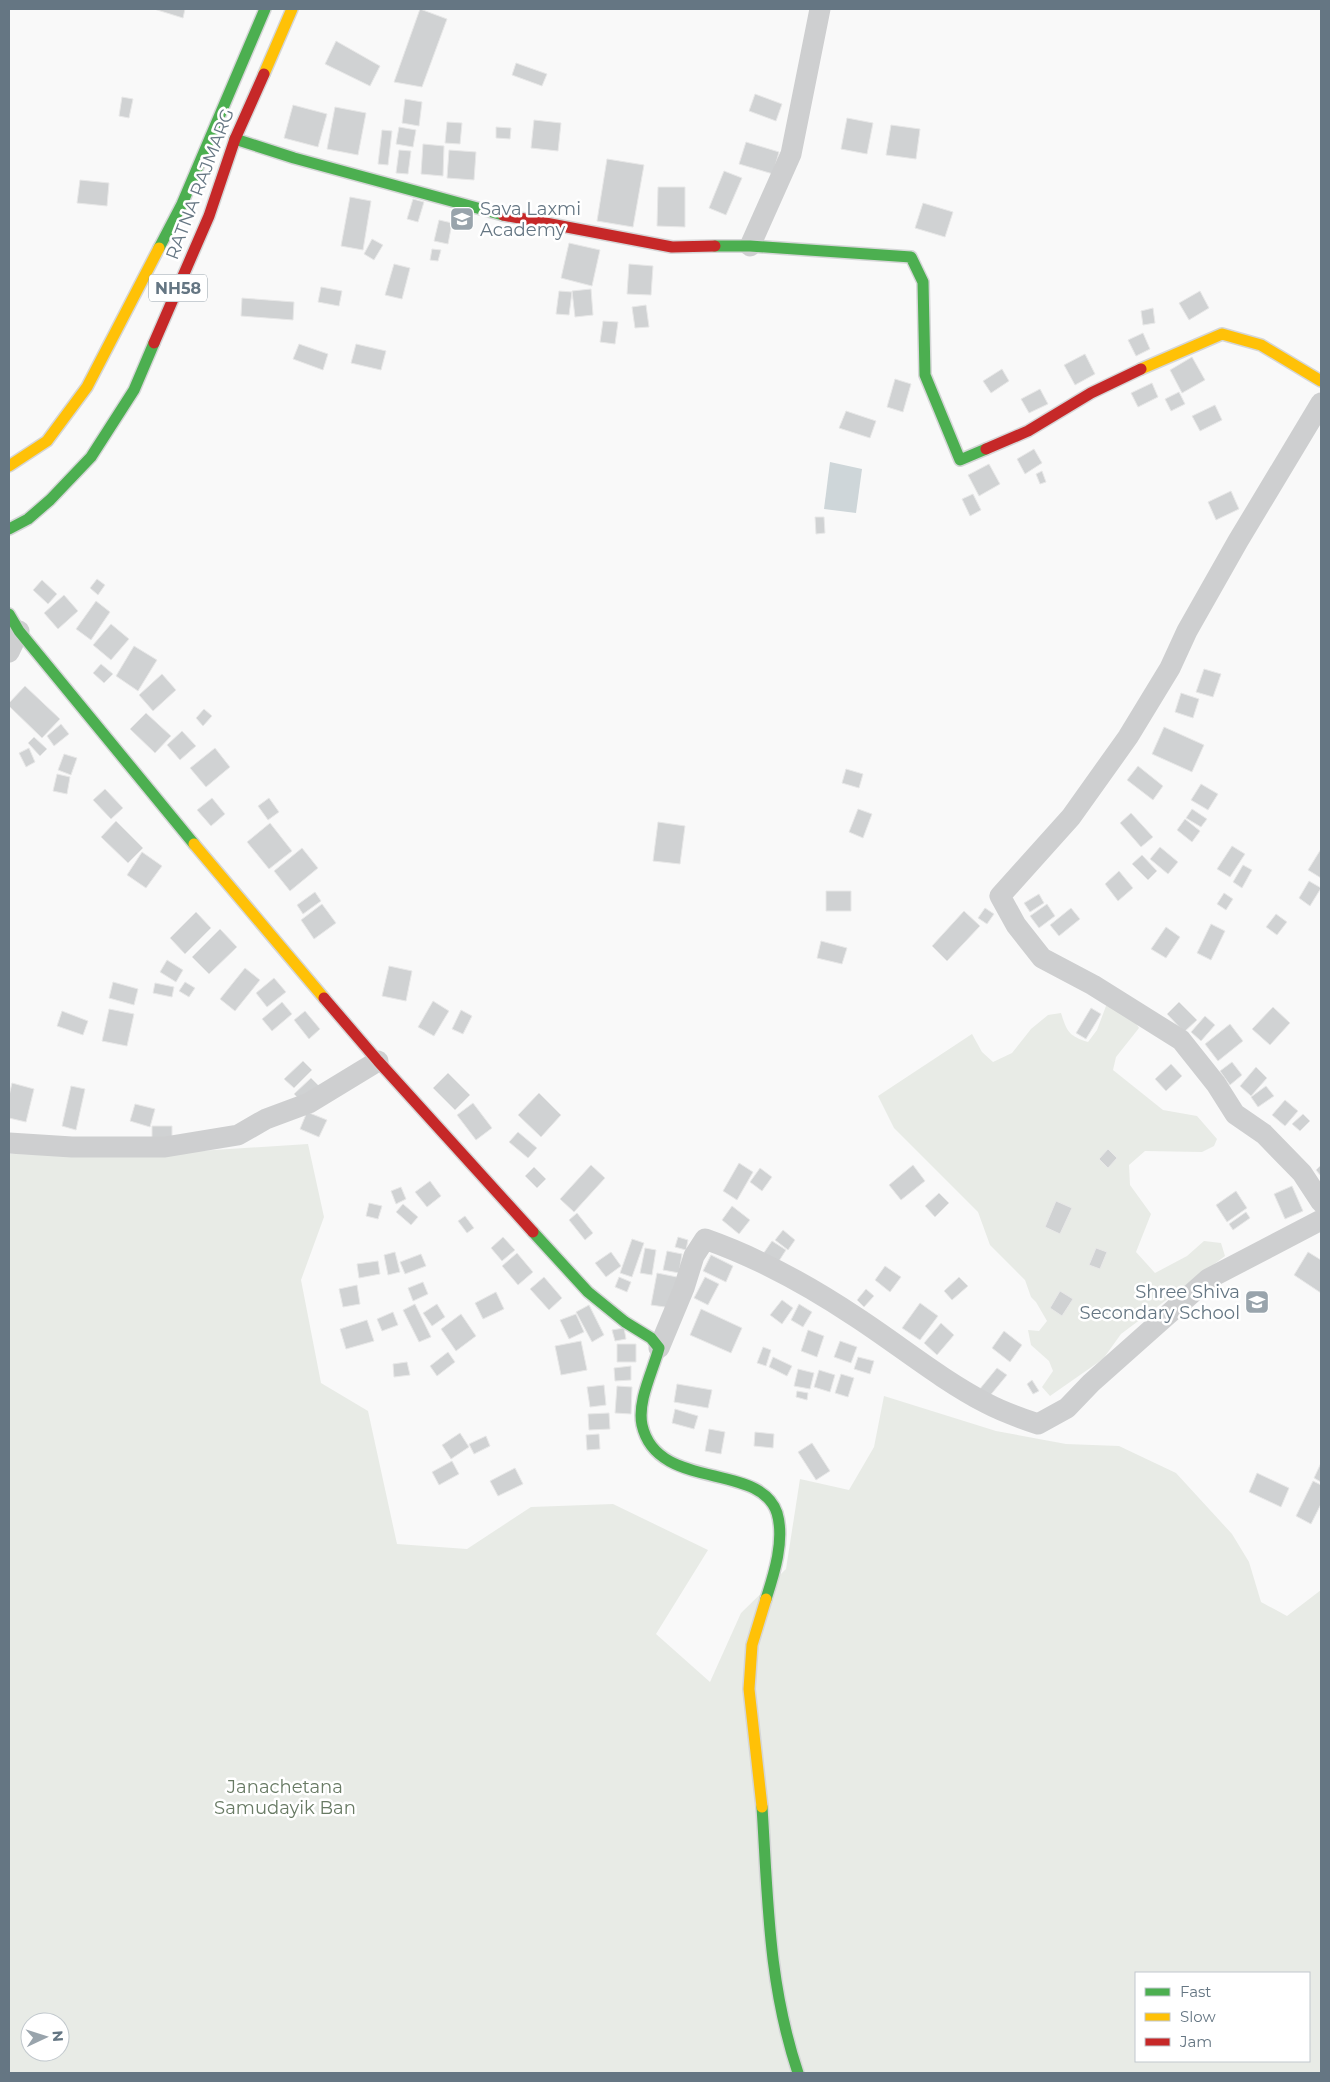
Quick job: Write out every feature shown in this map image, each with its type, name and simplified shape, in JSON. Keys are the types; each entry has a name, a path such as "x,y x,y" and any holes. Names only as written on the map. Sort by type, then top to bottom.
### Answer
{"street":[{"name":"RATNA RAJMARG","path":"9,529 28,519 50,500 91,457 134,390 265,9"},
{"name":"RATNA RAJMARG","path":"9,466 47,441 87,387 196,210 235,139 292,9"},
{"path":"750,246 791,154 820,9"},
{"path":"235,139 294,158 488,212 582,228 672,247 750,246 911,257 923,282 925,375 960,460 1028,431 1091,393 1146,366 1222,334 1261,344 1321,381"},
{"path":"1321,403 1238,541 1187,631 1170,668 1128,737 1070,817 1000,896 1016,925 1042,958 1093,985 1181,1040 1216,1084 1235,1114 1264,1134 1290,1160 1302,1173 1321,1202"},
{"path":"9,652 14,623"},
{"path":"14,623 214,869 378,1061 588,1292 625,1322 651,1338 659,1348"},
{"path":"9,1143 72,1147 165,1147 238,1135 266,1119 309,1104 378,1061"},
{"path":"798,2073 790,2053 781,2012 770,1941 762,1802 749,1700 751,1646 771,1584 777,1551 779,1528 776,1511 771,1498 750,1486 686,1469 656,1452 646,1441 642,1423 648,1382 659,1348 684,1288 694,1256 705,1239 743,1252 770,1265 856,1316 926,1365 984,1402 1038,1424 1067,1408 1091,1383 1208,1279 1321,1220"}],"green space":[{"path":"1106,1006 1125,1013 1139,1028 1116,1057 1113,1070 1163,1110 1197,1116 1217,1139 1214,1146 1202,1152 1145,1151 1129,1165 1130,1185 1151,1214 1136,1252 1155,1273 1187,1256 1204,1241 1221,1243 1225,1256 1121,1334 1103,1359 1050,1396 1042,1387 1053,1371 1049,1361 1031,1345 1028,1330 1039,1331 1047,1321 1031,1297 1025,1280 990,1245 978,1212 894,1128 878,1096 972,1034 982,1052 993,1062 1012,1053 1031,1029 1048,1015 1061,1013 1065,1025 1070,1032 1077,1038 1088,1042 1097,1030"},
{"name":"Janachetana Samudayik Ban","path":"308,1144 324,1217 301,1280 321,1383 368,1411 397,1544 467,1549 531,1507 613,1504 708,1550 656,1634 710,1682 741,1613 786,1569 800,1479 849,1490 874,1447 884,1396 996,1431 1066,1444 1119,1446 1176,1473 1232,1534 1249,1562 1261,1602 1287,1616 1321,1590 1321,2073 9,2073 9,1154 138,1155"}],"shaded area":[{"path":"830,462 862,469 856,513 824,509"}],"building":[{"path":"154,9 185,9 183,18"},
{"path":"420,9 447,19 422,87 394,82"},
{"path":"336,41 380,66 370,86 325,64"},
{"path":"516,63 547,74 542,86 512,75"},
{"path":"755,94 782,104 776,121 749,111"},
{"path":"122,97 133,99 129,118 119,116"},
{"path":"405,99 422,102 419,126 402,123"},
{"path":"293,105 327,114 318,147 284,138"},
{"path":"335,107 366,113 358,155 327,149"},
{"path":"847,118 873,123 867,154 841,149"},
{"path":"534,120 561,123 558,151 531,148"},
{"path":"447,122 462,123 460,144 445,143"},
{"path":"891,125 920,129 916,159 886,155"},
{"path":"399,127 416,130 413,147 396,144"},
{"path":"496,127 511,128 510,139 496,138"},
{"path":"382,130 392,131 388,165 378,164"},
{"path":"746,142 779,152 773,174 739,164"},
{"path":"423,144 444,146 443,176 421,174"},
{"path":"399,150 411,151 408,174 396,173"},
{"path":"449,150 476,152 474,180 447,178"},
{"path":"607,159 644,165 633,227 597,221"},
{"path":"724,171 742,178 726,215 709,208"},
{"path":"80,180 109,183 107,206 77,203"},
{"path":"658,187 685,187 685,227 657,226"},
{"path":"350,197 371,201 363,250 341,246"},
{"path":"413,199 424,202 418,222 407,219"},
{"path":"923,203 953,212 945,237 915,228"},
{"path":"439,220 452,223 448,244 434,241"},
{"path":"372,239 383,245 374,260 364,254"},
{"path":"569,243 600,250 592,286 561,278"},
{"path":"432,249 441,250 438,261 430,260"},
{"path":"394,264 410,268 402,299 385,295"},
{"path":"629,264 653,266 651,295 627,294"},
{"path":"321,287 342,291 339,306 318,302"},
{"path":"591,289 593,315 575,317 572,291"},
{"path":"559,291 572,292 569,315 556,314"},
{"path":"1200,291 1209,308 1189,320 1179,303"},
{"path":"242,298 294,302 293,320 241,316"},
{"path":"646,305 649,327 635,328 632,307"},
{"path":"1153,308 1155,323 1143,325 1141,311"},
{"path":"603,321 618,322 615,344 600,342"},
{"path":"1143,333 1150,349 1136,356 1128,340"},
{"path":"299,344 328,354 323,370 293,359"},
{"path":"356,344 386,351 381,370 351,363"},
{"path":"1085,354 1095,374 1075,385 1064,365"},
{"path":"1192,357 1205,380 1182,393 1170,370"},
{"path":"1002,369 1009,381 991,393 983,381"},
{"path":"895,379 911,384 903,412 887,407"},
{"path":"1152,383 1158,397 1138,407 1131,393"},
{"path":"1040,389 1048,404 1029,413 1021,399"},
{"path":"1179,392 1185,404 1171,411 1165,399"},
{"path":"1215,405 1222,420 1200,431 1192,416"},
{"path":"846,411 876,421 870,438 839,428"},
{"path":"1034,449 1042,463 1025,474 1017,459"},
{"path":"989,464 1000,484 979,496 968,475"},
{"path":"1042,471 1046,482 1040,484 1036,474"},
{"path":"1231,491 1239,509 1216,520 1208,502"},
{"path":"973,494 981,510 970,516 962,499"},
{"path":"815,517 824,517 825,533 816,534"},
{"path":"97,579 105,585 98,595 90,588"},
{"path":"42,580 57,594 48,604 33,590"},
{"path":"64,595 78,611 58,629 44,613"},
{"path":"96,601 110,612 91,640 76,629"},
{"path":"111,624 129,639 111,660 93,645"},
{"path":"134,646 157,660 138,691 116,676"},
{"path":"101,664 113,674 104,683 93,673"},
{"path":"1204,669 1221,674 1213,697 1196,692"},
{"path":"162,674 176,690 153,711 139,695"},
{"path":"25,686 60,719 42,738 9,706 9,703"},
{"path":"1181,693 1199,699 1193,718 1175,712"},
{"path":"204,709 212,716 203,726 196,718"},
{"path":"146,713 171,736 155,753 130,729"},
{"path":"61,724 69,734 54,746 47,736"},
{"path":"1164,727 1204,745 1192,772 1152,754"},
{"path":"182,731 196,746 180,760 167,745"},
{"path":"34,737 47,749 40,756 28,743"},
{"path":"29,748 35,762 26,767 19,753"},
{"path":"215,748 230,767 206,787 190,768"},
{"path":"64,754 77,758 71,775 58,770"},
{"path":"1138,766 1163,786 1153,800 1127,780"},
{"path":"846,769 863,774 859,788 842,783"},
{"path":"57,774 70,777 67,794 53,791"},
{"path":"1201,784 1218,794 1208,810 1191,800"},
{"path":"105,789 123,808 111,819 93,800"},
{"path":"212,798 225,814 211,826 197,810"},
{"path":"269,798 279,812 268,820 258,806"},
{"path":"858,809 872,814 863,838 849,832"},
{"path":"1192,809 1207,819 1201,827 1186,818"},
{"path":"1131,813 1153,837 1141,847 1120,823"},
{"path":"1185,819 1200,831 1192,842 1177,830"},
{"path":"116,821 143,848 128,863 101,837"},
{"path":"658,822 685,826 680,864 653,861"},
{"path":"270,823 292,851 269,869 247,842"},
{"path":"1232,846 1245,854 1230,877 1217,869"},
{"path":"1160,847 1178,862 1168,874 1150,859"},
{"path":"302,848 318,868 290,891 274,871"},
{"path":"1321,849 1321,878 1308,870"},
{"path":"142,852 162,866 146,888 127,875"},
{"path":"1142,855 1157,871 1148,880 1132,864"},
{"path":"1243,865 1252,870 1242,888 1233,882"},
{"path":"1119,871 1133,888 1118,901 1105,884"},
{"path":"1309,881 1321,888 1310,906 1299,898"},
{"path":"826,891 851,891 851,911 826,911"},
{"path":"315,892 321,901 303,914 297,905"},
{"path":"1224,893 1233,899 1226,910 1217,904"},
{"path":"1039,894 1044,903 1030,912 1024,903"},
{"path":"322,904 336,923 314,939 301,920"},
{"path":"1047,904 1055,916 1039,928 1030,916"},
{"path":"985,908 994,914 987,924 978,918"},
{"path":"1071,908 1080,919 1059,936 1050,925"},
{"path":"964,911 980,926 947,961 932,946"},
{"path":"196,912 211,928 185,954 170,938"},
{"path":"1276,914 1287,922 1277,935 1266,927"},
{"path":"1211,924 1225,931 1211,960 1197,953"},
{"path":"1166,927 1180,937 1166,958 1151,949"},
{"path":"220,929 237,947 209,974 192,957"},
{"path":"821,941 847,948 842,964 817,958"},
{"path":"167,960 183,970 176,982 160,972"},
{"path":"389,966 412,971 406,1001 382,996"},
{"path":"245,968 260,980 235,1011 220,999"},
{"path":"274,978 286,992 267,1007 256,993"},
{"path":"113,982 138,989 134,1005 109,998"},
{"path":"185,982 195,988 189,997 179,991"},
{"path":"155,983 174,987 172,997 153,993"},
{"path":"433,1001 449,1011 434,1036 418,1027"},
{"path":"282,1002 292,1014 272,1031 262,1019"},
{"path":"1179,1002 1197,1020 1184,1032 1167,1014"},
{"path":"1273,1007 1290,1023 1270,1045 1252,1029"},
{"path":"1091,1008 1101,1014 1086,1039 1076,1033"},
{"path":"109,1009 134,1014 127,1046 102,1041"},
{"path":"461,1010 472,1016 463,1034 452,1029"},
{"path":"62,1011 88,1021 83,1035 57,1026"},
{"path":"305,1011 320,1029 309,1039 294,1020"},
{"path":"1205,1016 1215,1025 1201,1041 1191,1032"},
{"path":"1230,1024 1243,1041 1218,1061 1205,1044"},
{"path":"303,1061 312,1070 294,1088 284,1079"},
{"path":"1232,1062 1242,1075 1230,1085 1220,1071"},
{"path":"1171,1064 1182,1076 1166,1091 1155,1079"},
{"path":"1256,1067 1267,1078 1251,1096 1240,1086"},
{"path":"448,1073 470,1095 455,1110 433,1088"},
{"path":"311,1078 320,1087 304,1104 294,1094"},
{"path":"12,1083 34,1089 26,1122 9,1118 9,1096"},
{"path":"71,1086 85,1089 76,1130 62,1126"},
{"path":"1266,1086 1274,1096 1258,1107 1251,1097"},
{"path":"539,1093 561,1115 541,1137 518,1115"},
{"path":"1285,1100 1298,1111 1285,1126 1272,1115"},
{"path":"473,1103 492,1128 476,1140 457,1115"},
{"path":"135,1104 155,1109 150,1127 130,1121"},
{"path":"307,1112 327,1120 319,1137 300,1129"},
{"path":"1303,1114 1310,1121 1300,1131 1292,1124"},
{"path":"152,1126 172,1126 172,1142 152,1143"},
{"path":"518,1132 537,1148 528,1158 509,1142"},
{"path":"1108,1149 1117,1158 1108,1168 1099,1159"},
{"path":"739,1163 753,1172 737,1200 723,1191"},
{"path":"591,1165 605,1178 574,1212 560,1199"},
{"path":"913,1165 925,1181 901,1200 889,1185"},
{"path":"1321,1165 1321,1176 1316,1170"},
{"path":"534,1167 546,1179 537,1188 525,1176"},
{"path":"760,1168 772,1177 762,1191 750,1182"},
{"path":"430,1181 441,1196 427,1207 415,1192"},
{"path":"1292,1186 1303,1211 1285,1219 1274,1194"},
{"path":"401,1187 406,1199 396,1204 391,1191"},
{"path":"1236,1191 1247,1208 1227,1222 1216,1205"},
{"path":"939,1193 949,1203 935,1217 925,1206"},
{"path":"1056,1201 1072,1208 1060,1234 1045,1227"},
{"path":"369,1203 382,1206 378,1219 366,1216"},
{"path":"403,1204 418,1217 411,1225 396,1212"},
{"path":"732,1206 750,1220 739,1234 722,1220"},
{"path":"1246,1212 1250,1218 1233,1230 1229,1224"},
{"path":"577,1213 593,1233 585,1240 569,1220"},
{"path":"465,1216 474,1228 467,1233 458,1221"},
{"path":"783,1230 795,1240 788,1250 775,1240"},
{"path":"503,1237 515,1250 502,1261 491,1248"},
{"path":"678,1237 688,1240 686,1250 675,1247"},
{"path":"632,1239 644,1243 632,1277 620,1273"},
{"path":"772,1241 786,1250 777,1264 763,1254"},
{"path":"645,1248 656,1250 652,1275 640,1273"},
{"path":"1096,1248 1107,1252 1100,1269 1089,1265"},
{"path":"667,1251 682,1254 679,1273 663,1270"},
{"path":"395,1252 400,1272 388,1275 384,1255"},
{"path":"611,1252 621,1266 606,1277 595,1263"},
{"path":"1308,1252 1321,1260 1321,1293 1294,1275"},
{"path":"517,1253 533,1272 518,1285 502,1266"},
{"path":"421,1254 426,1266 405,1274 400,1262"},
{"path":"711,1255 733,1266 726,1282 703,1271"},
{"path":"378,1261 380,1274 359,1278 357,1264"},
{"path":"885,1266 901,1277 890,1292 875,1280"},
{"path":"657,1273 677,1277 672,1308 651,1305"},
{"path":"544,1277 562,1298 549,1310 530,1289"},
{"path":"619,1277 631,1282 627,1292 615,1287"},
{"path":"705,1277 719,1284 708,1305 694,1298"},
{"path":"959,1277 968,1286 952,1300 944,1291"},
{"path":"423,1282 428,1294 413,1301 408,1288"},
{"path":"357,1285 360,1304 343,1307 339,1289"},
{"path":"866,1289 874,1296 864,1307 857,1300"},
{"path":"1060,1291 1073,1299 1062,1316 1050,1308"},
{"path":"496,1292 504,1309 483,1319 475,1303"},
{"path":"782,1300 793,1308 782,1324 770,1315"},
{"path":"920,1303 938,1316 920,1340 902,1328"},
{"path":"415,1304 431,1337 419,1342 403,1310"},
{"path":"437,1304 445,1317 432,1326 423,1313"},
{"path":"799,1304 812,1312 803,1327 791,1320"},
{"path":"589,1305 604,1335 592,1342 576,1312"},
{"path":"701,1309 742,1328 731,1353 690,1335"},
{"path":"393,1312 398,1325 382,1331 377,1319"},
{"path":"461,1314 476,1336 456,1351 441,1329"},
{"path":"576,1314 584,1332 569,1339 560,1320"},
{"path":"367,1320 374,1341 346,1349 340,1329"},
{"path":"941,1323 954,1335 937,1355 924,1343"},
{"path":"624,1328 626,1339 615,1341 612,1330"},
{"path":"808,1330 824,1336 817,1357 801,1351"},
{"path":"1004,1331 1022,1345 1010,1362 992,1348"},
{"path":"581,1341 587,1370 561,1375 555,1346"},
{"path":"840,1341 857,1347 851,1363 834,1357"},
{"path":"617,1344 636,1344 636,1362 617,1362"},
{"path":"763,1347 771,1350 766,1366 757,1363"},
{"path":"448,1352 455,1362 437,1376 430,1366"},
{"path":"773,1357 792,1366 787,1376 769,1367"},
{"path":"858,1357 874,1361 870,1374 854,1369"},
{"path":"407,1362 410,1375 394,1377 393,1364"},
{"path":"631,1366 631,1380 615,1381 614,1368"},
{"path":"997,1368 1007,1375 988,1398 979,1390"},
{"path":"798,1369 814,1373 810,1389 794,1386"},
{"path":"819,1370 835,1375 830,1392 814,1387"},
{"path":"841,1374 854,1378 848,1397 835,1393"},
{"path":"1032,1380 1039,1391 1033,1394 1027,1384"},
{"path":"677,1384 712,1390 708,1408 674,1402"},
{"path":"604,1385 606,1405 590,1407 587,1387"},
{"path":"617,1386 632,1387 631,1414 615,1413"},
{"path":"797,1391 808,1393 807,1400 796,1397"},
{"path":"675,1409 698,1416 694,1429 672,1423"},
{"path":"609,1413 610,1429 589,1430 588,1414"},
{"path":"709,1429 725,1432 721,1454 705,1451"},
{"path":"755,1432 774,1434 773,1448 754,1446"},
{"path":"460,1433 469,1447 451,1459 442,1445"},
{"path":"599,1434 600,1449 587,1450 586,1435"},
{"path":"486,1436 490,1446 474,1454 469,1444"},
{"path":"812,1443 830,1471 816,1480 798,1452"},
{"path":"452,1461 459,1474 439,1485 432,1472"},
{"path":"1321,1463 1321,1482 1314,1478"},
{"path":"515,1468 523,1484 498,1496 490,1481"},
{"path":"1257,1473 1289,1488 1281,1507 1249,1492"},
{"path":"1313,1481 1321,1485 1321,1504 1311,1524 1296,1516"}],"traffic: fast":[{"path":"159,248 182,204 265,9"},
{"path":"235,139 294,158 503,215"},
{"path":"715,246 750,246 911,257 923,282 925,375 960,460 986,449"},
{"path":"9,529 28,519 50,500 91,457 134,390 154,343"},
{"path":"9,614 19,631 194,844"},
{"path":"533,1232 588,1292 625,1322 651,1338 659,1348 646,1386 641,1416 642,1425 651,1446 667,1460 687,1469 731,1480 751,1487 767,1497 777,1513 780,1534 778,1557 766,1599"},
{"path":"762,1807 768,1908 775,1974 788,2040 798,2073"}],"traffic: slow":[{"path":"264,74 292,9"},
{"path":"9,466 47,441 87,387 159,248"},
{"path":"1141,369 1222,334 1261,345 1321,381"},
{"path":"194,844 324,998"},
{"path":"762,1807 749,1689 752,1645 766,1599"}],"traffic: jam":[{"path":"154,343 209,216 235,139 264,74"},
{"path":"503,215 672,247 715,246"},
{"path":"986,449 1028,431 1091,393 1141,369"},
{"path":"324,998 378,1061 533,1232"}],"place":[{"name":"Sava Laxmi Academy","path":"462,219"},
{"name":"Shree Shiva Secondary School","path":"1257,1302"}]}
